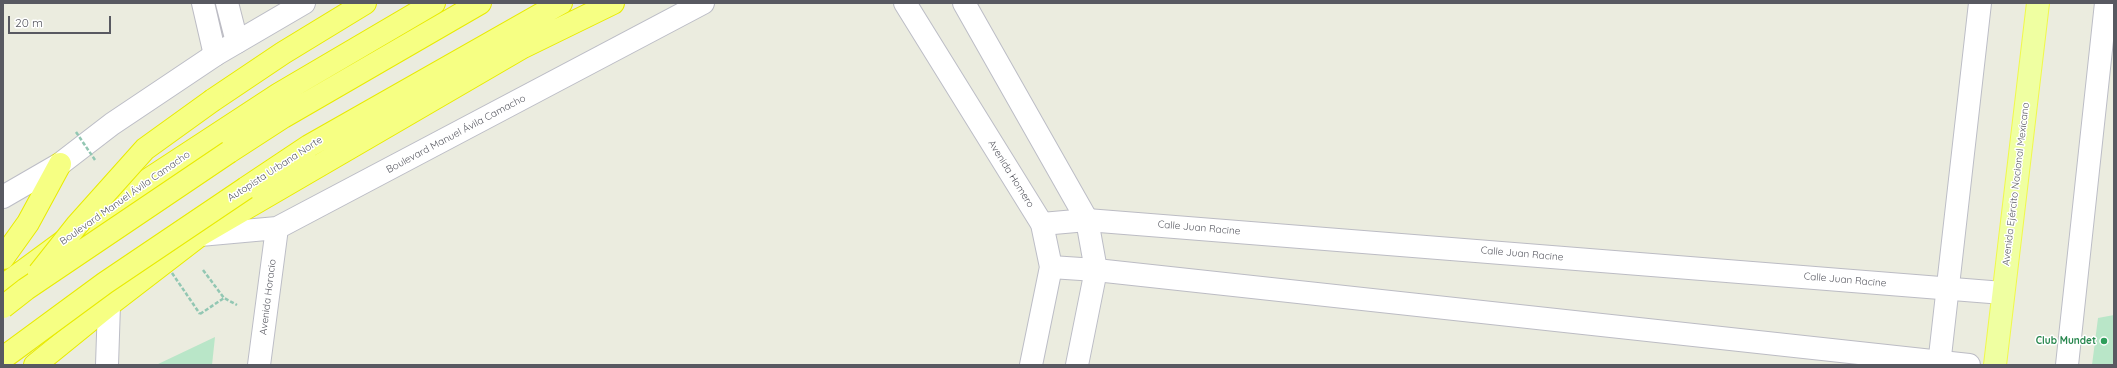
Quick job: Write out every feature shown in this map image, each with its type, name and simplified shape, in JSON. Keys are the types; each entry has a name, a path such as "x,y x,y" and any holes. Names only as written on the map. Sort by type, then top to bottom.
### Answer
{"highway":[{"path":"26,289 77,225 145,149 283,53 366,3"},
{"name":"Boulevard Manuel Ávila Camacho","path":"3,286 150,178 279,94 434,3"},
{"path":"3,307 26,289 283,117 480,3"},
{"name":"Autopista Urbana Norte","path":"3,358 105,283 309,146 561,3"},
{"path":"35,365 109,305 192,241 524,46 613,3"},
{"path":"3,258 28,223 60,164"}],"main road":[{"name":"Avenida Ejército Nacional Mexicano","path":"1995,365 2038,3"}],"street":[{"path":"203,3 215,55"},
{"path":"226,3 237,42"},
{"path":"3,197 60,164 112,124 215,55 304,3"},
{"name":"Boulevard Manuel Ávila Camacho","path":"192,241 277,228 703,3"},
{"name":"Avenida Homero","path":"905,3 1042,224 1050,267 1031,365"},
{"path":"964,3 1088,220 1096,270 1077,365"},
{"path":"1939,364 1980,3"},
{"path":"2067,365 2106,3"},
{"path":"3,183 26,185"},
{"name":"Calle Juan Racine","path":"1042,224 1088,220 2003,293"},
{"name":"Avenida Horacio","path":"260,365 277,228"},
{"path":"1050,267 1096,270 1939,364 1969,365"},
{"path":"107,365 109,305"}],"path":[{"path":"192,241 224,298 200,314"}],"green space":[{"name":"Club Mundet","path":"2114,315 2114,365 2092,365 2098,318"},
{"path":"215,337 212,365 156,365"}],"place":[{"name":"Club Mundet","path":"2104,341"}]}
